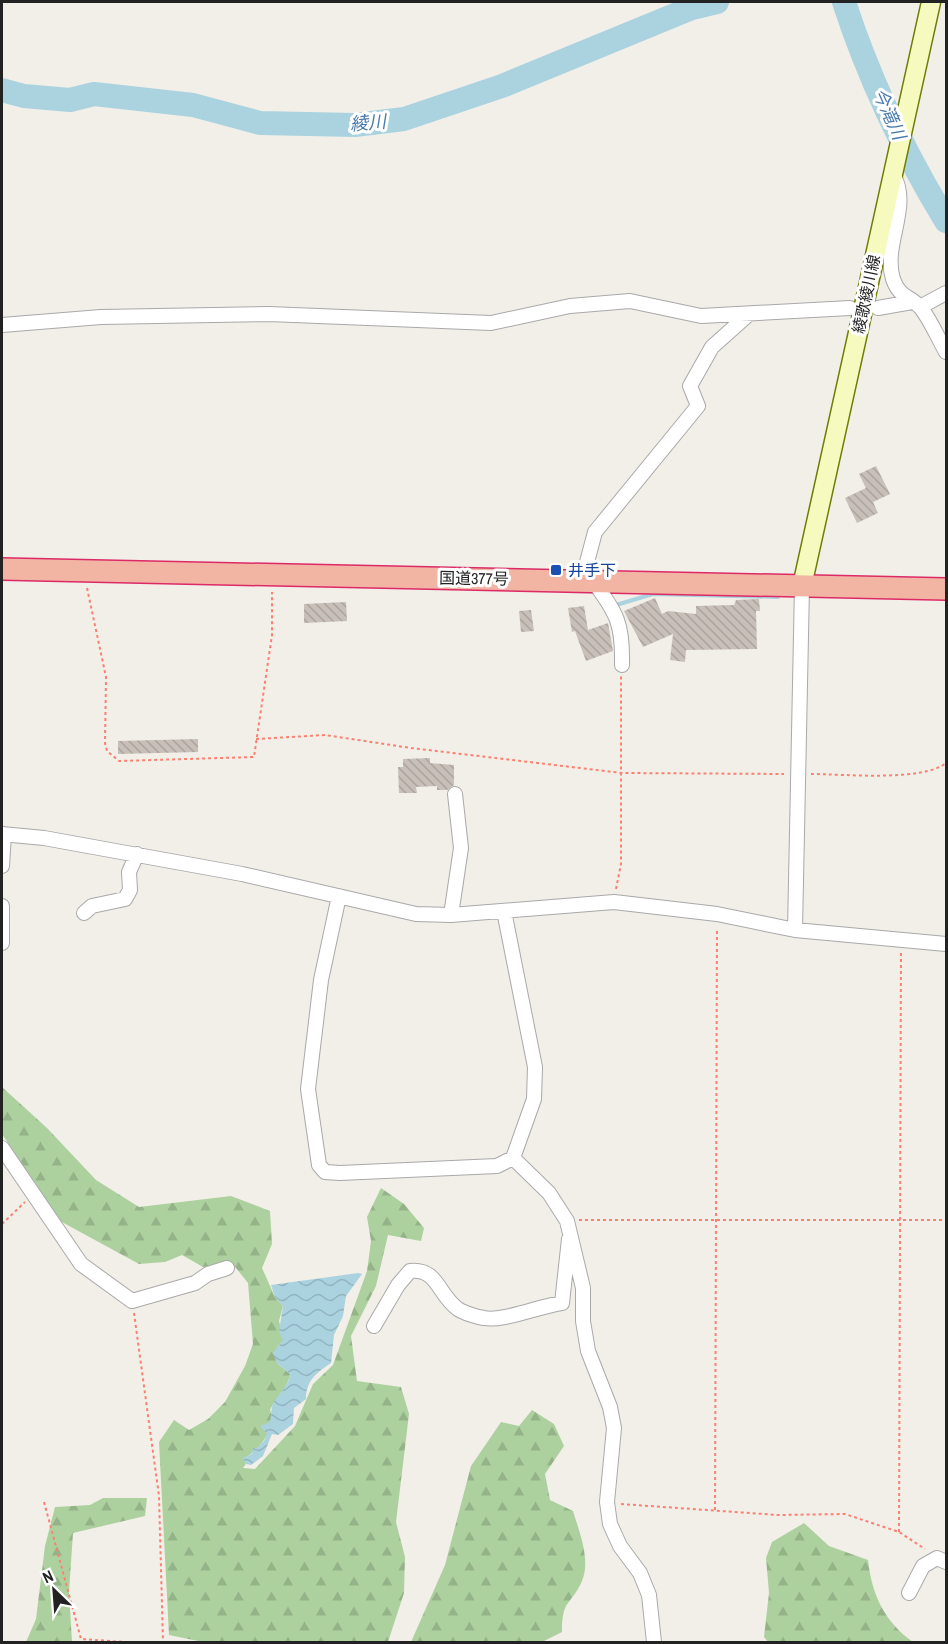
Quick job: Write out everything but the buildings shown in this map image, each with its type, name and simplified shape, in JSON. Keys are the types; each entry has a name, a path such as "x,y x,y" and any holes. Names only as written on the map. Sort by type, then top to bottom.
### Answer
{"highway":[{"name":"国道377号","path":"2,569 946,589"}],"main road":[{"name":"綾歌綾川線","path":"802,586 931,2"}],"street":[{"path":"893,167 900,185 898,220 890,249 893,277 899,294 916,305 946,352"},
{"path":"878,308 916,305 946,293"},
{"path":"2,325 78,318 269,314 491,323 570,306 630,302 701,316 850,308"},
{"path":"621,664 623,633 611,605 588,581 595,532 698,406 690,386 712,347 749,314"},
{"path":"795,930 802,586"},
{"path":"451,915 461,848 455,794"},
{"path":"2,866 3,834 137,854 242,874 416,914 451,915 614,902 717,914 795,930 901,942 946,944"},
{"path":"84,913 92,906 125,899 130,890 129,872 137,854"},
{"path":"339,896 321,980 308,1089 319,1165 325,1173 497,1166 513,1158 534,1099 535,1067 504,911"},
{"path":"2,906 2,943"},
{"path":"2,1148 81,1264 132,1301 195,1283 208,1274 227,1268"},
{"path":"513,1158 549,1193 569,1227 583,1287 583,1322 588,1351 610,1407 614,1428 607,1503 610,1524 620,1546 640,1573 649,1595 654,1642"},
{"path":"374,1326 398,1285 410,1271 422,1270 430,1275 459,1310 485,1318 501,1319 541,1306 562,1303 569,1227"},
{"path":"909,1593 922,1566 942,1560"}],"path":[{"path":"85,570 106,677 105,743 113,758 119,761 254,757 272,635 270,606 274,574"},
{"path":"614,902 621,864 621,664"},
{"path":"256,739 325,735 411,748 622,773 915,774 934,771 946,763"},
{"path":"715,1510 717,914"},
{"path":"899,1532 902,1219 901,942"},
{"path":"2,1224 34,1194"},
{"path":"569,1227 717,1220 946,1220"},
{"path":"132,1301 159,1496 163,1642"},
{"path":"44,1502 81,1639 125,1642"},
{"path":"607,1503 778,1515 845,1514 899,1532 942,1560"}],"green space":[{"path":"2,1087 47,1128 96,1180 139,1207 231,1196 270,1211 272,1244 262,1268 275,1297 283,1306 279,1321 284,1340 278,1346 277,1363 290,1374 287,1384 270,1410 272,1417 269,1431 261,1444 244,1458 246,1464 243,1468 255,1469 295,1426 313,1384 333,1365 367,1271 371,1241 367,1217 381,1188 404,1204 424,1228 421,1241 388,1235 376,1286 351,1336 357,1381 401,1387 409,1414 396,1522 405,1557 404,1593 388,1642 203,1642 169,1635 159,1442 174,1420 189,1430 208,1419 225,1402 245,1366 253,1344 248,1283 232,1263 203,1267 182,1255 165,1262 139,1264 60,1221 2,1134"},
{"path":"532,1410 554,1424 564,1446 545,1474 550,1500 573,1511 585,1555 582,1581 565,1608 562,1632 542,1642 411,1642 445,1565 471,1466 501,1422 519,1426"},
{"path":"103,1498 147,1498 145,1516 73,1533 69,1592 72,1642 26,1642 36,1619 45,1546 55,1507 90,1505"},
{"path":"804,1523 829,1546 868,1560 876,1596 881,1606 894,1625 913,1642 768,1642 764,1637 769,1593 766,1558 772,1542"}],"water":[{"path":"362,1274 346,1296 343,1316 334,1335 331,1363 316,1374 310,1382 306,1399 294,1408 293,1424 278,1435 272,1434 263,1456 251,1465 246,1464 243,1458 252,1454 253,1448 257,1448 264,1441 267,1434 260,1426 270,1422 273,1404 287,1385 290,1374 277,1363 273,1353 283,1340 279,1331 283,1306 275,1297 271,1285"}],"waterway":[{"name":"綾川","path":"2,90 24,96 70,100 94,94 193,105 260,123 355,125 404,119 502,86 692,8 717,2"},
{"name":"今滝川","path":"844,2 889,115 946,221"},
{"path":"616,605 653,594 778,597"}],"place":[{"name":"井手下","path":"556,570"}]}
